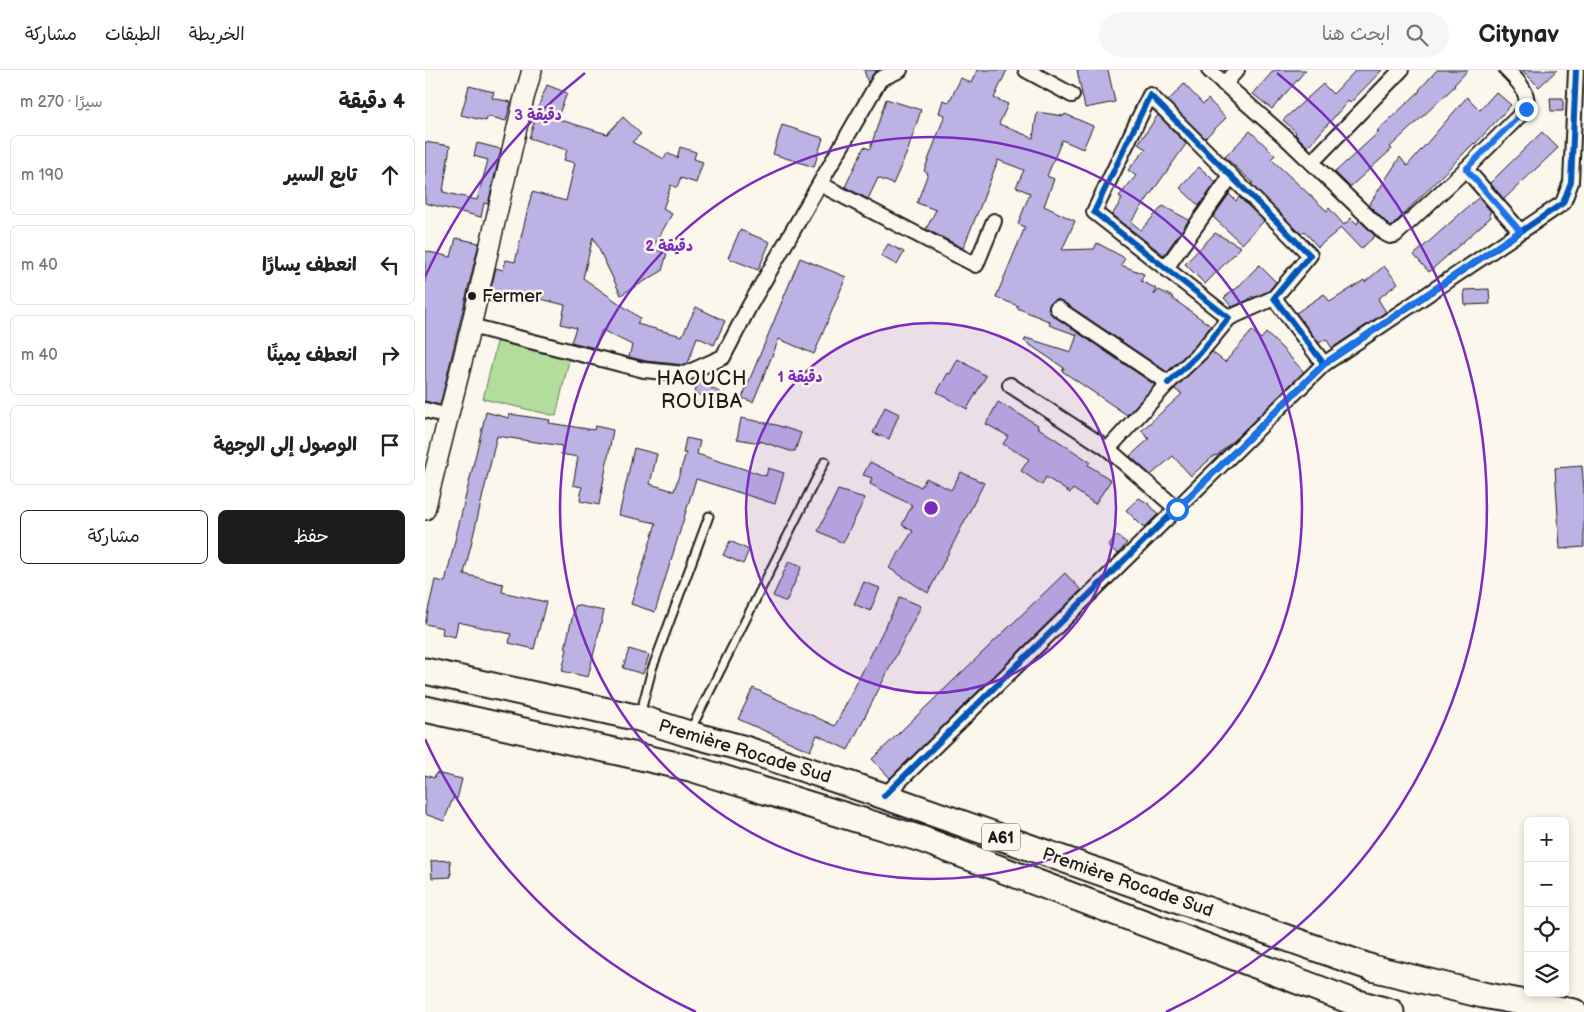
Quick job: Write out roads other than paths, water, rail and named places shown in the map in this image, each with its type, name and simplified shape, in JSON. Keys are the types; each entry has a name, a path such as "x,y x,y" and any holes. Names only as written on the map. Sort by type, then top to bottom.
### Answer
{"highway":[{"name":"Première Rocade Sud","path":"425,671 639,718 742,748 1372,968 1483,994 1574,1012"},
{"name":"Première Rocade Sud","path":"425,709 690,768 921,839 1351,1001 1391,1012"}],"street":[{"path":"426,502 471,326 532,70"},
{"path":"471,326 644,370 685,374 723,357 750,305 880,79 900,70"},
{"path":"1026,70 1071,95"},
{"path":"1209,70 1286,138 1390,236 1395,235 1466,169 1526,109 1526,94 1507,70"},
{"path":"1224,84 1237,70"},
{"path":"1312,162 1401,70"},
{"path":"884,796 1324,364 1563,203 1571,182 1576,70"},
{"path":"1108,449 1168,383 1200,353 1229,318 1274,298 1310,255 1150,95 1094,212 1229,318"},
{"path":"1466,169 1520,231"},
{"path":"1166,268 1231,176"},
{"path":"820,184 976,264 995,220"},
{"path":"1274,298 1324,364"},
{"path":"1057,308 1168,383"},
{"path":"1010,385 1108,449 1177,509"},
{"path":"425,410 448,416"}],"lane":[{"path":"689,734 825,461"},
{"path":"639,718 652,669 709,516"}],"place":[{"name":"Fermer","path":"472,296"}],"district":[{"name":"HAOUCH ROUIBA","path":"702,390"}]}
